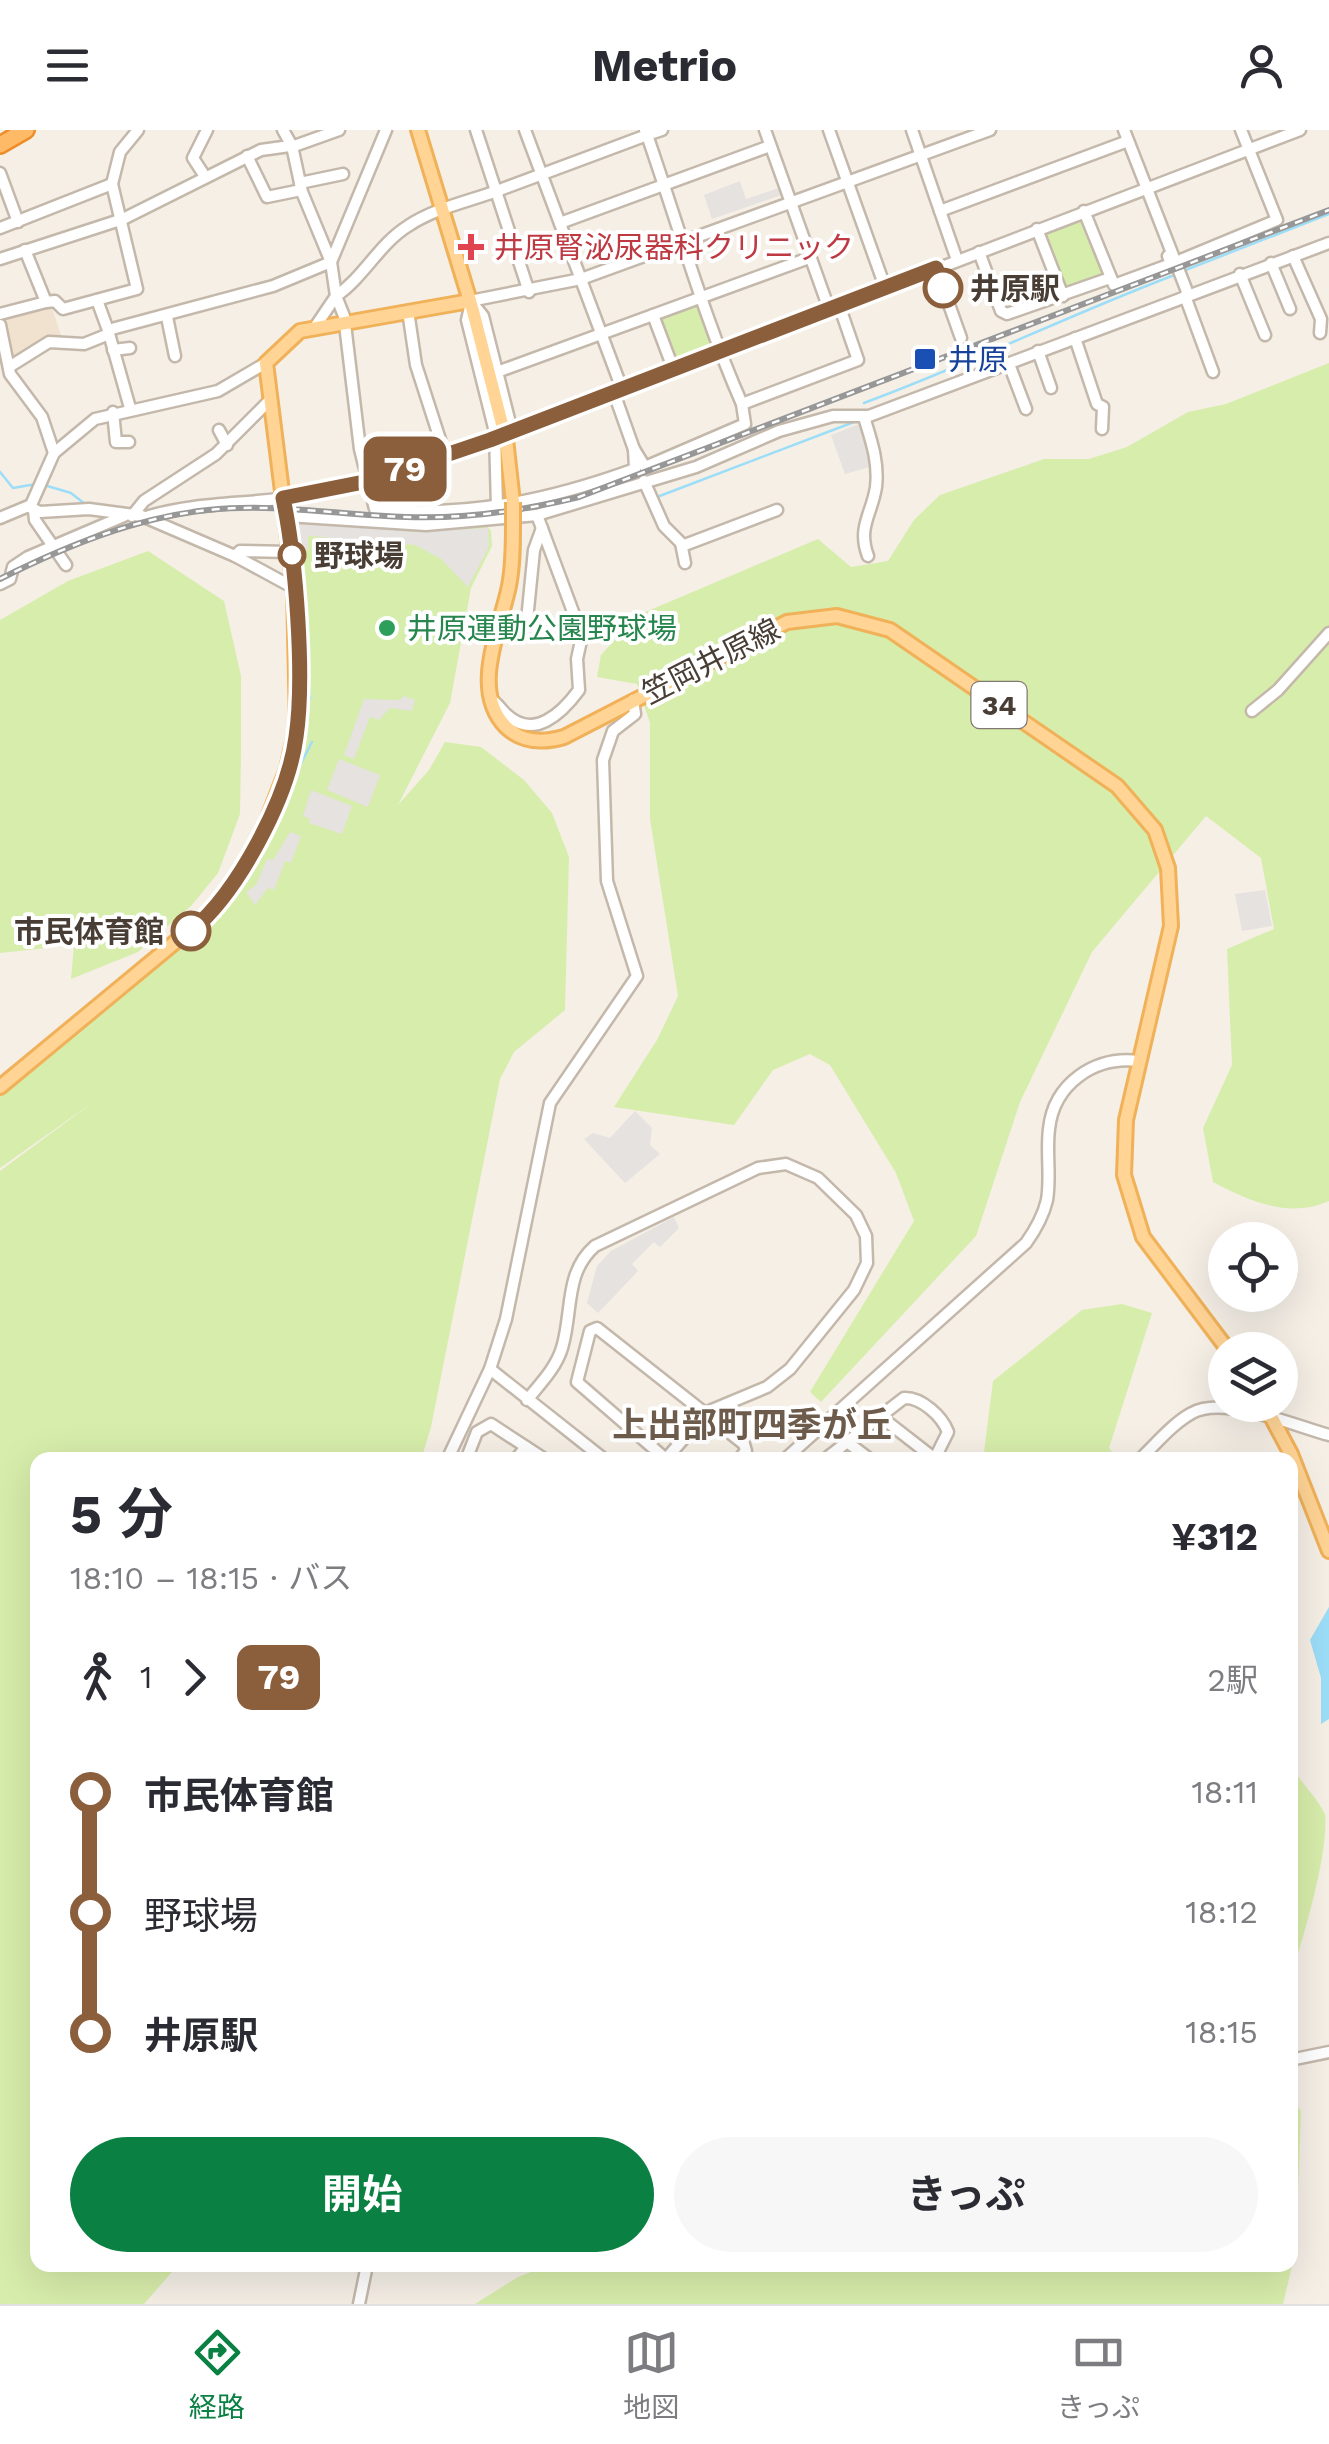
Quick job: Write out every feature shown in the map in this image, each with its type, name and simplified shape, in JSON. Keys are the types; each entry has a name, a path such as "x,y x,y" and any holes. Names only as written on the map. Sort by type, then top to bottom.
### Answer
{"highway":[{"path":"0,136 10,130"},
{"path":"0,146 26,130"}],"main road":[{"path":"418,130 470,301 504,434 513,502 512,568 490,666 490,698"},
{"path":"0,1087 204,920 242,874 296,738 292,552 268,402 266,363 297,333 315,327 470,301"},
{"name":"笠岡井原線","path":"490,698 495,714 512,732 539,742 564,737 777,626 805,617 852,617 906,640 1093,769 1144,814 1162,846 1171,884 1168,940 1123,1136 1124,1176 1133,1217 1154,1253 1214,1332"},
{"path":"1275,1422 1288,1452"},
{"path":"1298,1474 1328,1544"}],"street":[{"path":"0,314 46,302 55,301 63,309 139,293 112,184 120,152 138,130"},
{"path":"204,175 194,158 195,141 208,130"},
{"path":"283,130 331,262 345,322 360,450 376,510 435,518 556,496 635,469 634,449"},
{"path":"0,260 123,219 247,156 339,130"},
{"path":"9,367 50,342 84,344 109,332 272,286 331,262 386,130"},
{"path":"476,130 529,292"},
{"path":"525,130 602,333 645,482 664,526 682,546 685,563"},
{"path":"315,327 336,296 390,239 444,210 662,130"},
{"path":"742,404 858,360 809,258 765,130"},
{"path":"833,130 888,286"},
{"path":"912,130 957,260"},
{"path":"470,301 581,279 990,130"},
{"path":"940,210 1140,130"},
{"path":"1176,262 1277,220 1242,130"},
{"path":"146,517 185,507 283,498 369,481 504,434 1300,130"},
{"path":"634,449 645,466 744,426 742,404 646,133"},
{"path":"1126,135 1214,372"},
{"path":"560,223 770,146"},
{"path":"247,156 267,197 343,174"},
{"path":"0,173 18,222"},
{"path":"0,228 112,184"},
{"path":"1084,210 1114,285 1171,264 1165,238"},
{"path":"1037,229 1062,296"},
{"path":"287,516 537,515 696,468 779,430 834,416 864,416 1329,243"},
{"path":"25,250 46,302"},
{"path":"979,252 1004,313 1110,278"},
{"path":"1293,256 1321,319 1320,333"},
{"path":"497,372 809,258"},
{"path":"1271,263 1290,309"},
{"path":"936,268 961,338"},
{"path":"1240,274 1264,336"},
{"path":"98,300 130,408"},
{"path":"470,301 483,316 497,372 504,434 498,507"},
{"path":"408,311 416,365 445,454"},
{"path":"653,315 672,368"},
{"path":"166,317 175,356"},
{"path":"0,324 9,367 42,417 54,453"},
{"path":"1075,338 1097,404 1103,407 1102,429"},
{"path":"113,350 130,348"},
{"path":"1038,351 1052,388"},
{"path":"66,565 32,509 54,453 82,428 112,412 218,391 266,363"},
{"path":"1008,364 1026,408"},
{"path":"0,584 10,579 16,564 131,514 227,445 268,402"},
{"path":"112,412 116,442 128,442"},
{"path":"864,416 876,465 874,498 862,522 868,556"},
{"path":"219,430 227,445"},
{"path":"0,518 32,509 90,509 146,517 237,554 294,588"},
{"path":"682,546 777,510"},
{"path":"490,698 515,720 532,725 552,719 579,690 577,659 582,636 537,515"},
{"path":"527,620 534,550 542,527"},
{"path":"237,554 292,552"},
{"path":"1252,712 1278,690 1329,633"},
{"path":"451,1452 490,1369 520,1261 550,1103 558,1084 637,976 607,881 603,760 613,732 635,714 633,700"},
{"path":"793,1452 1026,1243 1044,1211 1050,1124 1060,1097 1078,1076 1100,1063 1138,1061"},
{"path":"527,1400 558,1358 572,1284 581,1261 596,1246 742,1174 777,1164 802,1167 839,1196 862,1224 868,1250 862,1278 780,1379 707,1412 673,1452"},
{"path":"657,1452 577,1382 590,1331 597,1328 707,1412 744,1444 745,1452"},
{"path":"490,1369 595,1452"},
{"path":"834,1452 904,1398 914,1398 944,1420 948,1432 938,1452"},
{"path":"1148,1452 1189,1414 1208,1409"},
{"path":"882,1417 926,1452"},
{"path":"1279,1422 1329,1435"},
{"path":"470,1452 484,1424 491,1424 534,1452"},
{"path":"847,1442 860,1452"},
{"path":"522,1452 526,1447"},
{"path":"1298,2058 1329,2052"},
{"path":"359,2304 365,2272"}],"shaded area":[{"path":"740,181 746,199 782,187 784,194 712,219 704,195"},
{"path":"51,305 62,338 16,362 9,359 2,317"},
{"path":"862,423 873,466 845,474 831,435"},
{"path":"299,520 414,532 488,528 489,547 468,587 441,559 415,545 308,536 308,550 297,550 295,526"},
{"path":"404,696 415,700 412,711 390,708 379,720 370,717 354,759 344,755 364,699 399,700"},
{"path":"339,759 380,775 368,807 327,790"},
{"path":"311,790 352,806 342,834 309,823 310,819 303,816"},
{"path":"290,832 301,836 291,863 285,861 274,890 268,888 255,905 246,892 256,885 267,859 273,860"},
{"path":"1265,890 1272,926 1242,931 1235,894"},
{"path":"635,1111 652,1128 650,1145 660,1154 625,1183 584,1139 593,1133 610,1138"},
{"path":"674,1217 679,1228 660,1247 654,1242 632,1264 638,1271 598,1313 587,1303 597,1266 611,1251"}],"green space":[{"path":"1083,214 1107,277 1064,293 1041,231"},
{"path":"698,301 715,348 675,364 658,316"},
{"path":"1329,363 1329,1201 1284,1208 1241,1196 1213,1182 1203,1128 1232,1065 1227,949 1274,929 1261,858 1206,816 1092,952 1020,1102 976,1236 821,1402 810,1392 914,1221 896,1173 830,1065 810,1054 773,1070 734,1125 614,1107 657,1040 678,996 650,819 650,723 637,684 597,677 601,655 636,616 818,539 851,567 888,561 914,520 940,495 1044,459 1089,459 1127,447 1188,412 1226,404"},
{"path":"295,520 433,528 485,524 491,531 492,546 471,588 450,703 398,805 429,770 445,742 481,747 524,780 552,813 569,857 565,1010 514,1052 500,1079 423,1452 30,1452 30,2272 172,2272 144,2304 0,2304 0,1171 96,1100 0,1168 0,1092 206,925 237,886 267,836 291,784 303,736 305,682"},
{"path":"148,551 224,601 241,676 240,814 218,873 191,906 138,952 71,979 74,945 0,953 0,620 68,581"},
{"path":"1122,1304 1152,1313 1109,1448 1112,1452 984,1452 993,1381 1082,1310"},
{"path":"1298,1777 1325,1814 1323,1850 1298,1954"},
{"path":"1298,2107 1301,2111 1298,2194"},
{"path":"531,2272 1291,2272 1283,2304 475,2304"}],"water":[{"path":"1329,1607 1329,1719 1321,1724 1321,1678 1310,1640"}],"waterway":[{"path":"1183,271 1329,214"},
{"path":"864,403 1177,274"},
{"path":"654,489 657,497 854,422"},
{"path":"0,472 13,488 36,484"},
{"path":"44,485 71,493 85,504"},
{"path":"247,557 288,578"},
{"path":"300,589 310,699"},
{"path":"299,767 312,742"}],"railway":[{"path":"0,579 101,535 208,510 258,508 450,517 515,510 579,497 1329,210"}],"bus line":[{"name":"79","path":"191,931 225,898 254,854 294,748 294,588 283,498 369,481 490,440 936,268 943,288"}],"place":[{"name":"井原腎泌尿器科クリニック","path":"471,247"},
{"name":"井原駅","path":"943,288"},
{"name":"井原","path":"925,359"},
{"name":"野球場","path":"292,555"},
{"name":"井原運動公園野球場","path":"387,628"},
{"name":"市民体育館","path":"191,931"}],"district":[{"name":"上出部町四季が丘","path":"752,1425"}]}
